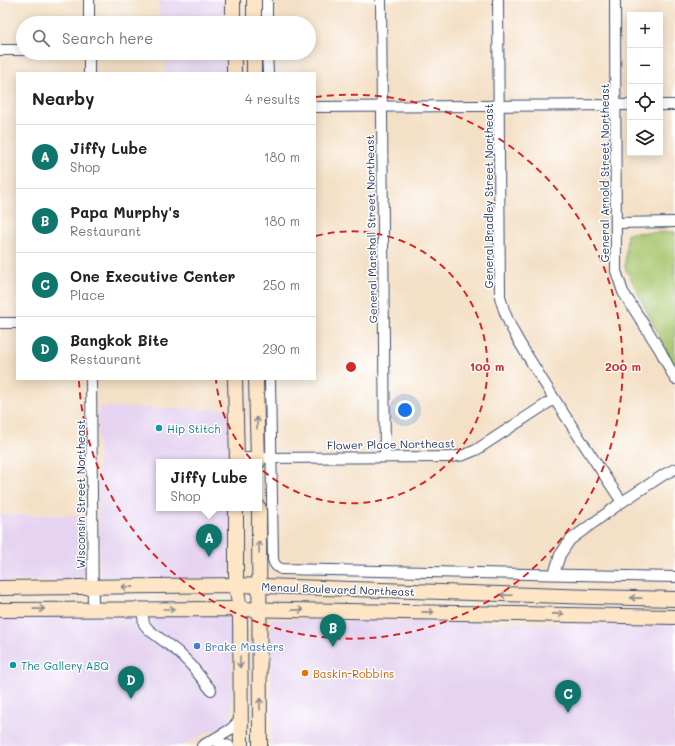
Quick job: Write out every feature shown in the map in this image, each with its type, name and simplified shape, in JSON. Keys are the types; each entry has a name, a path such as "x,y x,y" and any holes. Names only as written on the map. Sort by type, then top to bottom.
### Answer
{"main road":[{"path":"233,0 234,16"},
{"path":"254,0 254,16"},
{"path":"234,60 234,72"},
{"path":"254,60 254,72"},
{"path":"235,380 237,459"},
{"path":"256,380 262,459"},
{"path":"236,511 236,585 240,608 241,746"},
{"path":"259,511 260,746"},
{"name":"Menaul Boulevard Northeast","path":"0,588 236,585 675,599"},
{"name":"Menaul Boulevard Northeast","path":"0,610 240,608 675,617"}],"street":[{"path":"89,0 89,16"},
{"path":"267,0 267,16"},
{"name":"General Marshall Street Northeast","path":"382,0 385,457"},
{"name":"General Bradley Street Northeast","path":"498,0 500,106 500,296 505,314 512,330 554,399 622,502"},
{"name":"General Arnold Street Northeast","path":"615,0 616,271 623,292 660,350 675,379"},
{"path":"0,50 16,50"},
{"path":"89,60 89,72"},
{"path":"268,60 268,72"},
{"path":"316,107 627,105"},
{"path":"663,105 675,105"},
{"path":"616,223 675,222"},
{"path":"0,323 16,323"},
{"name":"Wisconsin Street Northeast","path":"91,380 93,609"},
{"path":"270,380 262,459 273,559 274,564 282,570 675,577"},
{"name":"Flower Place Northeast","path":"262,459 451,457 464,455 476,450 554,399"},
{"path":"554,574 560,555 570,540 622,502 675,469"},
{"path":"142,609 144,624 148,630 178,652 191,665 211,690"},
{"path":"202,746 231,730 241,719"},
{"path":"213,740 229,746"}],"shaded area":[{"path":"159,0 227,0 227,16 159,16"},
{"path":"166,60 228,61 228,72 166,72"},
{"path":"98,407 230,409 231,459 156,459 156,511 231,511 230,574 228,577 108,579 103,577 100,571 98,507"},
{"path":"0,515 83,515 84,575 81,580 0,581"},
{"path":"220,615 229,619 231,624 232,688 231,723 221,731 210,731 182,746 0,746 0,616"},
{"path":"271,619 675,625 675,746 272,746"}],"green space":[{"path":"675,232 675,368 625,267 627,233"}],"place":[{"name":"Hip Stitch","path":"159,428"},
{"name":"Jiffy Lube","path":"209,557"},
{"name":"Brake Masters","path":"197,646"},
{"name":"Papa Murphy's","path":"333,647"},
{"name":"The Gallery ABQ","path":"13,665"},
{"name":"Baskin-Robbins","path":"305,673"},
{"name":"Bangkok Bite","path":"131,699"},
{"name":"One Executive Center","path":"568,713"}]}
